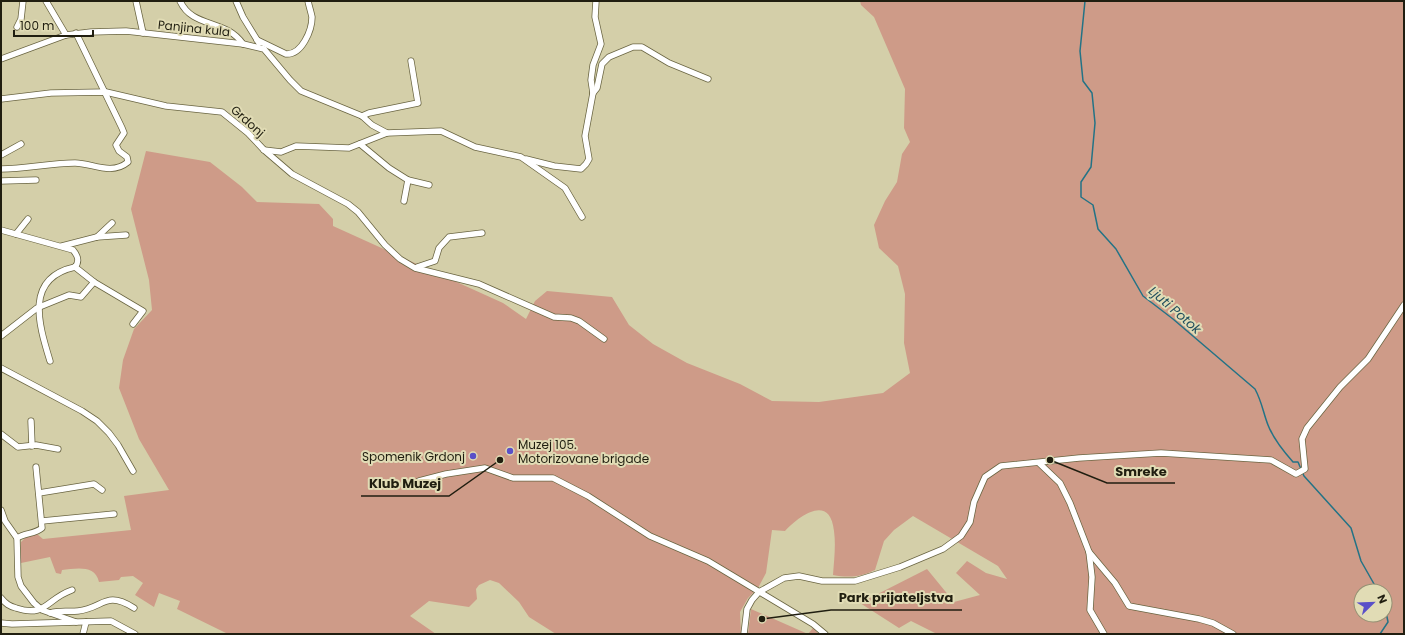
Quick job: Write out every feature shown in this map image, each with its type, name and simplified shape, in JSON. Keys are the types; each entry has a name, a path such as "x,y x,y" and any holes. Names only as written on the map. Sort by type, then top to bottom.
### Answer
{"street":[{"path":"17,27 21,19 23,1"},
{"path":"46,1 66,35"},
{"name":"Panjina kula","path":"136,1 143,33"},
{"name":"Panjina kula","path":"180,1 186,13 228,29 238,37 243,44"},
{"path":"236,1 243,17 257,40 301,91 362,116 372,125 387,134"},
{"path":"257,40 286,54 290,54 298,50 310,30 312,16 308,1"},
{"path":"264,150 281,152 296,146 349,148 387,134 441,131 475,146 554,166 581,169 589,158 585,136 593,93 591,80 593,65 601,44 594,17 596,1"},
{"name":"Panjina kula","path":"1,59 66,35 109,31 143,33 243,44 264,49"},
{"path":"1,169 74,163 105,169 126,164 128,162 127,157 119,151 116,145 124,133 106,92 76,33"},
{"path":"593,93 597,88 602,64 609,57 633,47 642,47 669,63 708,79"},
{"path":"362,116 369,112 418,103 411,61"},
{"name":"Grdonj","path":"1,98 51,93 106,92 174,108 222,112 248,133 264,150 292,174 348,204 358,212 385,245 400,259 415,268 479,284 554,317 575,319 604,339"},
{"path":"1,155 21,144"},
{"path":"360,144 389,168 408,180 429,185"},
{"path":"521,157 565,188 582,217"},
{"path":"1,181 36,180"},
{"path":"404,201 408,180"},
{"path":"16,234 28,219"},
{"path":"97,237 112,223"},
{"path":"1,230 62,246 73,250 76,254 78,264 75,267 65,269 53,276 47,282 42,291 37,308 50,360"},
{"path":"415,268 435,261 442,242 450,237 482,233"},
{"path":"62,246 97,237 126,235"},
{"path":"75,267 94,282 143,312 133,324"},
{"path":"1,336 37,308 69,296 81,297 94,282"},
{"path":"744,634 747,609 759,592 784,578 799,576 822,581 855,581 900,567 943,549 961,536 970,522 974,502 985,477 1001,466 1129,454 1181,454 1230,459 1271,460 1296,474 1302,471 1306,464 1302,439 1307,428 1340,387 1368,359 1404,305"},
{"path":"1,368 82,411 97,421 109,433 133,471"},
{"path":"31,421 32,446"},
{"path":"1,434 14,446 32,446 58,449"},
{"path":"1039,463 1064,488 1089,552 1092,577 1090,610 1104,634"},
{"path":"17,538 21,535 38,531 42,528 36,467"},
{"path":"419,481 446,474 485,468 513,478 553,478 588,496 650,536 708,561 813,624 824,634"},
{"path":"38,493 94,484 102,490"},
{"path":"1,510 5,520 17,538 18,577 21,586 34,603 42,610 76,622"},
{"path":"42,522 114,514"},
{"path":"1089,552 1115,583 1130,606 1213,623 1233,634"},
{"path":"1,598 7,605 36,612 42,610 56,597 72,590"},
{"path":"49,613 85,610 105,600 120,601 134,608"},
{"path":"1,623 111,621 135,634"},
{"path":"83,634 86,622"}],"shaded area":[{"path":"860,1 1404,1 1404,634 937,634 911,621 899,628 860,603 927,569 954,602 980,595 956,573 967,561 986,573 1007,579 998,566 913,516 894,530 884,541 875,570 855,576 833,575 835,547 834,531 831,519 827,513 820,510 806,514 785,531 772,530 766,573 758,588 748,598 740,612 741,634 556,634 529,617 519,602 499,583 490,580 479,585 476,589 477,599 469,607 429,601 410,616 436,634 228,634 177,609 180,601 159,593 154,607 135,595 143,583 133,576 121,577 119,580 99,582 97,576 89,570 62,570 61,574 56,573 50,557 21,563 21,542 27,536 37,534 43,539 131,530 124,496 169,490 139,439 119,388 123,360 134,329 152,310 149,280 131,209 146,151 210,162 242,187 257,202 319,204 333,219 333,226 503,303 526,319 535,301 547,291 612,297 629,325 653,344 687,363 740,384 772,401 819,402 883,393 910,373 904,343 905,294 898,266 879,248 874,225 885,201 897,182 902,154 910,142 904,128 905,89 874,17 861,5"},
{"path":"751,609 808,634 748,634"},
{"path":"813,628 819,634 808,634"}],"waterway":[{"name":"Ljuti Potok","path":"1085,1 1080,51 1083,81 1092,93 1095,123 1091,167 1081,182 1081,197 1093,205 1098,229 1116,249 1143,296 1173,319 1255,389 1268,425 1279,445 1293,462 1298,462 1304,476 1351,528 1361,561 1373,583"},
{"name":"Ljuti Potok","path":"1380,634 1387,623"}],"place":[{"name":"Muzej 105. Motorizovane brigade","path":"510,451"},
{"name":"Spomenik Grdonj","path":"473,456"},
{"name":"Klub Muzej","path":"500,460"},
{"name":"Smreke","path":"1050,460"},
{"name":"Park prijateljstva","path":"762,619"}]}
